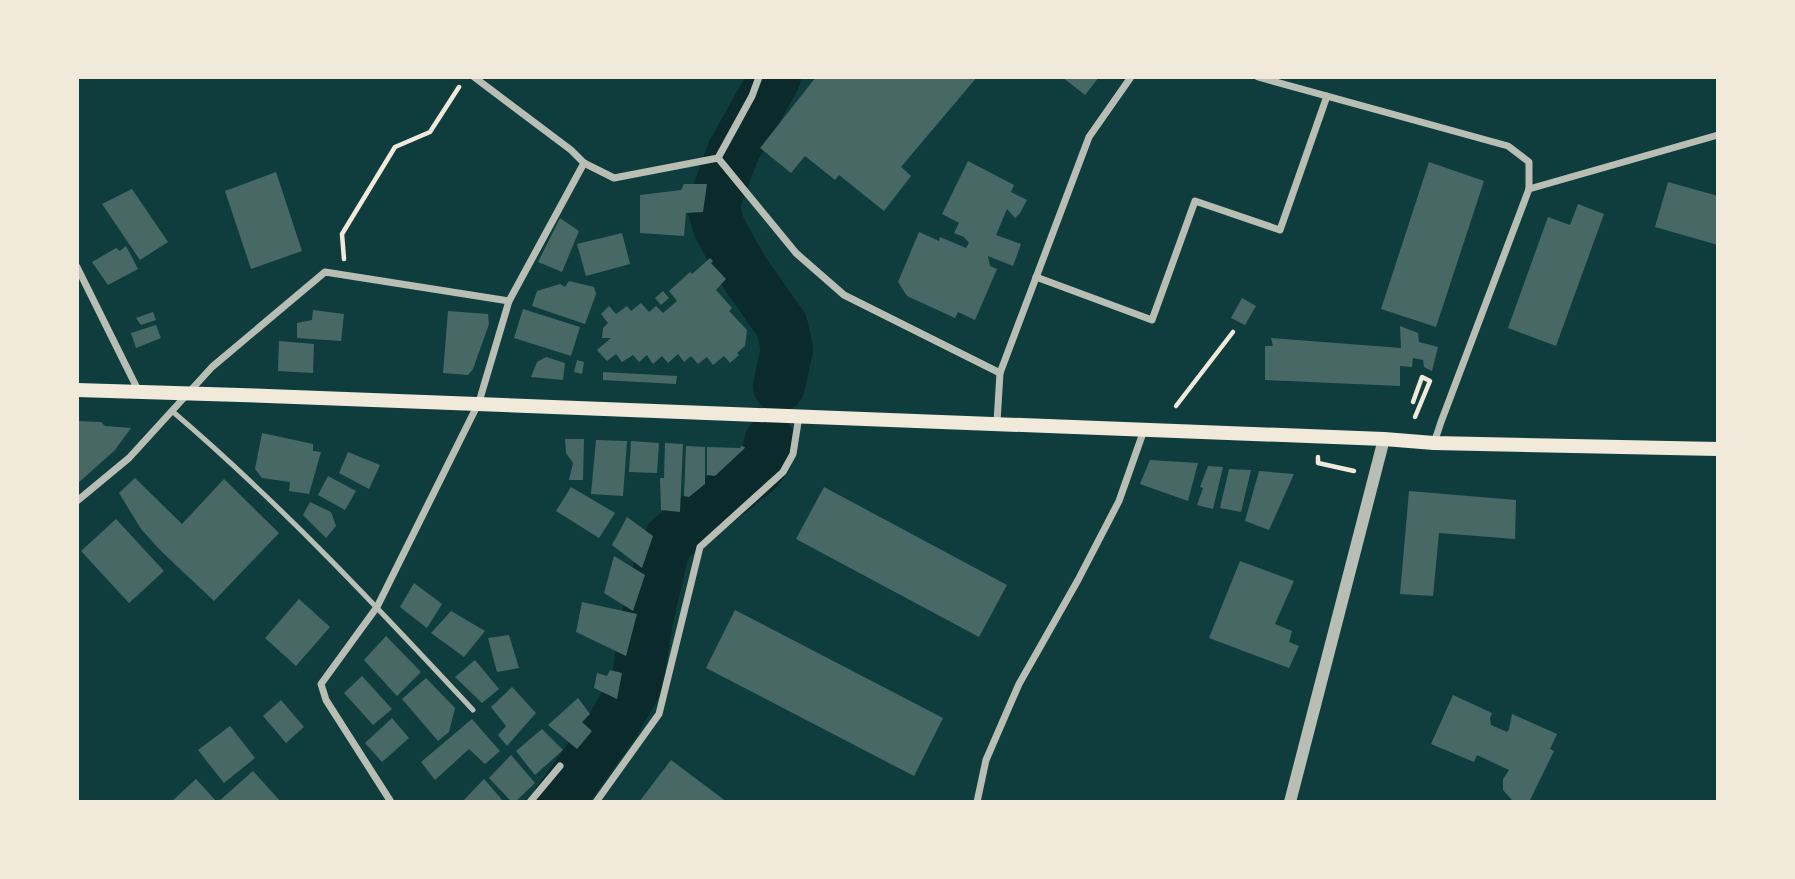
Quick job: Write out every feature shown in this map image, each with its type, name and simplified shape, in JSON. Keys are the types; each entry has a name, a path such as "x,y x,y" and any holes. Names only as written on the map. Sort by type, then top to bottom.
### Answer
{"main road":[{"path":"77,390 997,422 1434,443 1718,449"}],"street":[{"path":"474,77 482,80 572,150 584,163 614,178 718,158"},
{"path":"718,158 752,96 759,77"},
{"path":"997,422 1000,373 1089,136 1130,77"},
{"path":"1258,77 1508,146 1530,162 1529,189 1434,443"},
{"path":"1036,276 1152,320 1195,201 1280,230 1327,96"},
{"path":"1529,189 1718,135"},
{"path":"718,158 796,253 844,295 1000,373"},
{"path":"391,802 327,700 321,684 377,607 479,402 509,301 584,163"},
{"path":"77,267 139,392"},
{"path":"77,501 130,458 212,367 325,272 509,301"},
{"path":"596,802 659,714 700,547 783,472 793,454 799,415"},
{"path":"977,802 986,760 1019,684 1119,502 1144,429"},
{"path":"1290,802 1384,439"},
{"path":"530,802 560,766"}],"lane":[{"path":"172,411 225,456 377,607 473,710"}],"path":[{"path":"346,275 342,234 395,147 430,132 465,77"},
{"path":"1176,406 1233,332"},
{"path":"1413,402 1422,377 1430,380 1415,417"},
{"path":"1318,455 1318,463 1355,471"}],"building":[{"path":"816,77 977,77 901,167 911,176 884,211 839,175 835,180 805,156 791,173 760,148"},
{"path":"1062,77 1099,77 1085,95"},
{"path":"968,161 1014,185 1011,192 1027,200 1015,218 1007,209 996,235 1021,244 1013,266 988,256 990,266 997,269 975,320 958,312 955,318 907,296 898,282 919,232 966,248 969,243 964,237 954,233 959,223 942,214"},
{"path":"1429,162 1484,181 1436,327 1381,309"},
{"path":"276,172 302,251 251,269 225,191"},
{"path":"1668,182 1718,196 1718,245 1655,227"},
{"path":"684,184 707,184 703,212 686,213 684,236 640,233 640,195 681,190"},
{"path":"132,189 168,242 140,260 102,204"},
{"path":"1578,204 1604,214 1556,346 1508,328 1548,217 1570,225"},
{"path":"560,218 579,231 562,272 538,262"},
{"path":"622,233 630,264 586,276 577,244"},
{"path":"126,246 138,269 108,285 92,262 116,248 120,251"},
{"path":"710,258 713,261 711,263 726,279 716,290 732,308 729,311 747,330 745,346 730,363 724,356 713,365 707,357 698,364 691,356 684,362 678,354 668,363 662,356 653,364 647,355 639,362 633,355 622,362 616,354 607,361 597,350 611,338 602,338 603,328 608,323 601,314 609,306 616,314 627,306 631,311 641,303 649,312 656,306 663,313 677,301 669,291"},
{"path":"569,281 594,287 596,294 585,324 532,306 537,291 560,284 565,287"},
{"path":"663,291 669,298 661,305 655,298"},
{"path":"1242,298 1256,306 1245,325 1231,318"},
{"path":"523,309 580,327 571,356 514,338"},
{"path":"313,310 344,314 341,341 297,338 297,323 312,320"},
{"path":"448,311 488,314 489,324 473,369 468,375 443,373"},
{"path":"153,312 156,320 141,325 136,318"},
{"path":"156,325 161,338 136,348 131,333"},
{"path":"1400,326 1418,333 1419,342 1438,347 1432,371 1424,367 1423,360 1413,358 1412,367 1400,366 1400,386 1265,380 1265,346 1273,346 1271,338 1401,348"},
{"path":"279,341 314,344 313,373 278,371"},
{"path":"546,357 565,363 563,380 531,377 537,362"},
{"path":"577,360 584,362 582,374 574,372"},
{"path":"603,372 677,376 676,384 603,380"},
{"path":"77,421 131,428 115,450 77,484"},
{"path":"262,433 313,444 313,451 321,452 309,494 289,491 290,482 262,478 255,469"},
{"path":"565,439 584,439 583,480 569,480 573,463 566,453"},
{"path":"596,440 627,441 623,496 591,494"},
{"path":"631,441 659,443 657,473 629,472"},
{"path":"665,443 683,444 680,512 661,510 660,478 664,478"},
{"path":"686,446 705,447 705,484 689,497 684,496"},
{"path":"707,447 745,447 744,449 715,476 707,475"},
{"path":"348,452 380,465 369,489 339,473"},
{"path":"1150,460 1198,463 1188,501 1140,484"},
{"path":"1208,466 1223,467 1213,509 1197,505"},
{"path":"1229,469 1251,470 1241,512 1220,508"},
{"path":"1259,471 1294,474 1269,530 1245,521"},
{"path":"328,476 356,491 345,510 318,495"},
{"path":"135,478 182,524 224,479 279,533 214,601 141,529 119,493"},
{"path":"571,487 615,513 599,538 556,511"},
{"path":"824,487 1007,585 979,637 796,539"},
{"path":"1409,491 1516,500 1515,539 1439,533 1433,596 1400,594"},
{"path":"310,502 331,512 336,526 326,538 303,515"},
{"path":"627,517 653,536 642,568 612,545"},
{"path":"116,519 164,571 129,603 81,551"},
{"path":"614,556 645,575 633,611 604,593"},
{"path":"1240,561 1294,581 1275,624 1292,631 1289,642 1299,646 1289,668 1209,638"},
{"path":"414,583 442,604 427,628 400,607"},
{"path":"299,599 330,627 296,666 265,638"},
{"path":"582,602 637,614 626,656 576,632"},
{"path":"735,610 943,718 914,776 706,668"},
{"path":"451,611 485,631 464,657 431,633"},
{"path":"509,635 519,668 497,672 488,638"},
{"path":"386,636 421,672 397,696 364,660"},
{"path":"475,660 499,689 482,703 455,677"},
{"path":"610,670 622,673 617,699 594,688 597,673 607,676"},
{"path":"362,676 392,709 373,725 344,693"},
{"path":"426,678 455,708 449,732 438,741 402,699"},
{"path":"512,687 536,713 507,746 498,735 506,726 491,707"},
{"path":"1453,695 1492,713 1491,725 1507,732 1512,714 1557,734 1550,749 1554,751 1530,800 1512,800 1503,790 1503,779 1509,770 1477,755 1474,762 1431,744"},
{"path":"578,698 590,714 582,722 592,731 577,749 548,725"},
{"path":"281,700 304,727 286,743 263,716"},
{"path":"392,718 409,738 382,762 365,743"},
{"path":"472,719 500,751 485,764 469,749 435,780 421,762"},
{"path":"230,726 255,758 224,783 198,750"},
{"path":"542,729 563,750 535,775 516,751"},
{"path":"511,755 535,783 515,802 489,778"},
{"path":"671,760 727,802 639,802"},
{"path":"253,771 281,802 218,802"},
{"path":"196,779 217,802 171,802"},
{"path":"484,779 504,802 464,800"}],"waterway":[{"path":"775,77 733,152 713,206 719,227 742,269 782,326 787,349 779,386"},
{"path":"558,802 613,725 637,683 647,620 663,551 670,539 756,471 767,457 770,442"}]}
